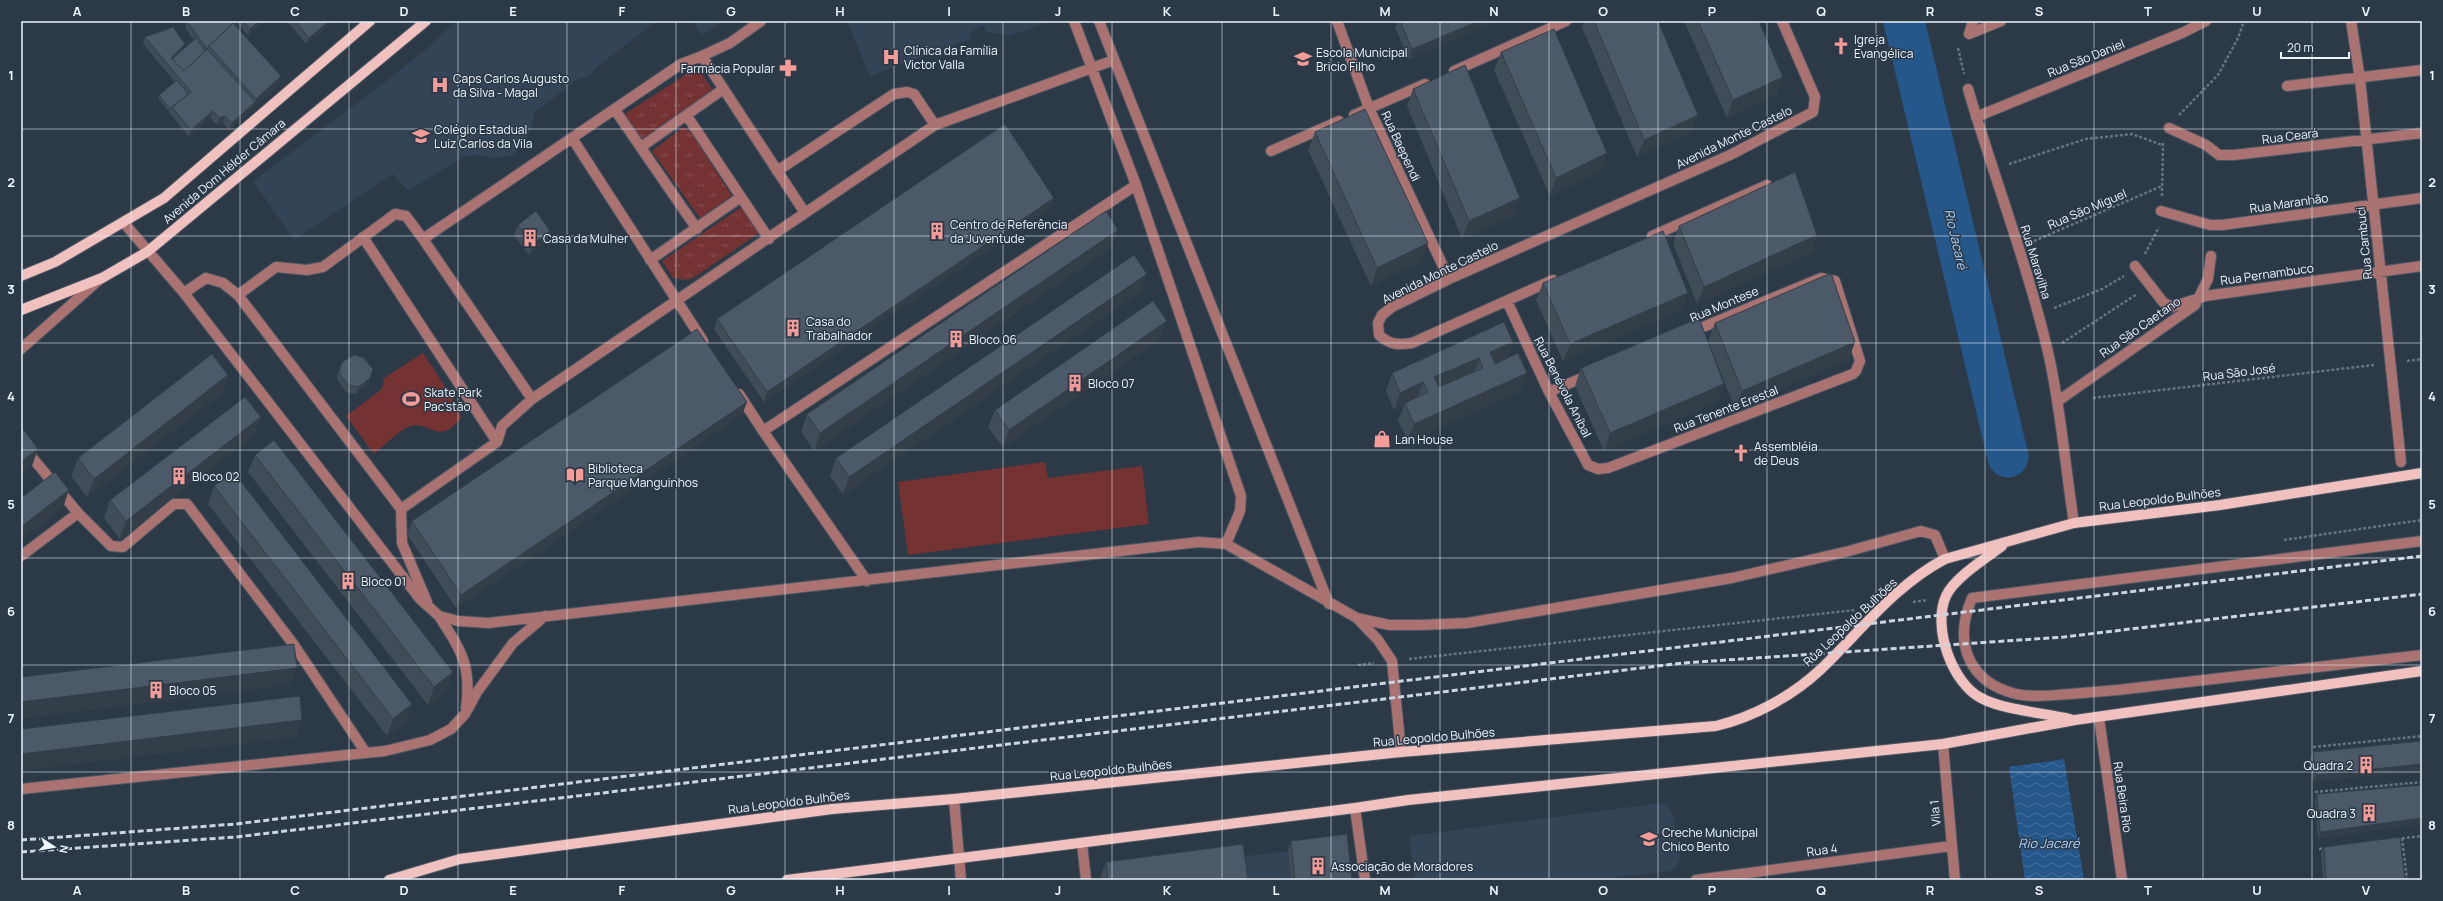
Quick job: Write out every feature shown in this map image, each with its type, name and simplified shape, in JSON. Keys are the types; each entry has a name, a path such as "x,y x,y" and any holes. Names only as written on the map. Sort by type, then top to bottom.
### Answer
{"main road":[{"name":"Avenida Dom Hélder Câmara","path":"21,276 55,262 124,223 164,198 370,21"},
{"name":"Avenida Dom Hélder Câmara","path":"21,310 102,278 147,252 426,21"},
{"name":"Rua Leopoldo Bulhões","path":"389,880 460,859 832,809 954,799 1401,752 1716,726 1740,720 1766,708 1819,671 1881,607 1929,567 1945,559 2074,522 2220,505 2422,473"},
{"path":"2005,543 1954,585 1946,597 1942,622 1943,638 1952,665 1962,681 1980,698 1998,704 2075,720"},
{"path":"787,880 1408,800 1943,744 2075,720 2099,718 2422,671"}],"street":[{"path":"423,239 681,64 730,43 761,21"},
{"path":"1074,21 1136,184 1241,496 1240,511 1226,544"},
{"path":"1099,21 1329,604"},
{"name":"Rua Baependi","path":"1337,21 1370,108 1449,279"},
{"path":"1271,150 1566,21"},
{"name":"Avenida Monte Castelo","path":"1564,275 1412,343 1397,345 1386,342 1379,335 1378,323 1382,315 1392,307 1449,279 1730,155 1813,112 1816,97 1782,21"},
{"path":"1967,21 1969,34"},
{"path":"1969,34 1973,21"},
{"path":"1969,34 2001,21"},
{"name":"Rua São Daniel","path":"1976,117 2182,33 2206,21"},
{"name":"Rua Cambuci","path":"2351,21 2367,140 2401,462"},
{"path":"702,56 722,90 805,213"},
{"path":"400,509 497,442 502,426 532,399 676,299 768,239 934,125 1093,69 1114,60"},
{"path":"2287,86 2360,79 2422,70"},
{"name":"Rua Maravilha","path":"1968,89 2019,248 2048,352 2058,402 2074,522"},
{"path":"641,147 722,90"},
{"path":"777,171 894,94 901,92 914,94 934,125"},
{"path":"615,110 697,229"},
{"path":"687,116 768,239"},
{"name":"Rua Ceará","path":"2168,128 2206,145 2219,155 2234,155 2422,133"},
{"path":"572,138 711,352"},
{"path":"763,431 1136,184"},
{"path":"1644,240 1767,185"},
{"path":"650,260 697,229 741,197"},
{"name":"Rua Maranhão","path":"2161,211 2210,225 2222,225 2422,198"},
{"path":"238,294 276,266 307,270 323,267 395,214 406,216 532,399"},
{"path":"124,223 147,252 184,293 367,532 420,598 439,616 461,650 467,668 468,697 465,714"},
{"path":"363,237 497,442"},
{"name":"Rua São Caetano","path":"2058,402 2195,305 2208,280 2211,256"},
{"name":"Rua Pernambuco","path":"2135,266 2149,286 2163,302 2172,307 2198,300 2205,296 2422,266"},
{"path":"21,349 102,278"},
{"path":"184,293 206,278 223,283 238,294 400,509 402,543 429,607"},
{"name":"Rua Montese","path":"1681,336 1821,278 1835,281 1860,361 1856,371 1853,374"},
{"name":"Rua Benévola Aníbal","path":"1507,301 1549,392 1588,465 1598,469 1608,468"},
{"path":"1549,392 1600,370"},
{"name":"Rua Tenente Erestal","path":"1608,468 1853,374"},
{"path":"733,385 867,581"},
{"path":"21,444 78,512 111,546 117,548 123,547 174,504 187,504 294,645 366,753"},
{"path":"21,556 78,512"},
{"path":"439,616 458,621 488,623 1199,542 1226,544 1329,604 1357,618 1389,625 1467,623 1732,578 1849,551 1921,531 1935,535 1945,559"},
{"path":"2422,541 1972,598 1966,610 1964,646 1970,662 1982,676 1996,687 2028,696 2112,691 2422,655"},
{"path":"21,789 385,751 430,740 450,729 465,714 477,692 513,643 545,616"},
{"path":"1357,618 1378,640 1392,661 1401,752"},
{"path":"278,647 294,645"},
{"name":"Rua Beira Rio","path":"2099,718 2122,880"},
{"name":"Vila 1","path":"1943,744 1955,880"},
{"path":"954,799 961,880"},
{"path":"1355,808 1365,880"},
{"path":"1082,843 1086,880"},
{"name":"Rua 4","path":"1696,880 1951,846"}],"path":[{"path":"1968,89 1957,42 1969,34"},
{"path":"1993,169 2086,139 2132,134 2162,145"},
{"name":"Rua São Miguel","path":"2019,248 2162,186"},
{"path":"2038,314 2102,289 2127,274 2135,266"},
{"path":"2048,352 2149,286"},
{"name":"Rua São José","path":"2090,398 2422,359"},
{"path":"2313,747 2422,736"},
{"path":"2315,792 2422,782"},
{"path":"2395,840 2422,836"},
{"path":"2402,838 2408,880"},
{"path":"2319,849 2334,847"}],"shaded area":[{"name":"Colégio Estadual Luiz Carlos da Vila","path":"456,21 657,21 598,66 588,77 578,79 535,112 532,126 524,145 512,155 495,158 480,155 465,156 408,191 393,174 294,240 253,181 376,89 430,46"},
{"path":"692,21 723,21 702,35"},
{"name":"Clínica da Família Victor Valla","path":"847,21 1052,21 1009,36 986,32 983,25 969,33 971,39 870,76"},
{"path":"1661,803 1668,806 1674,817 1680,859 1677,866 1671,871 1594,880 1415,880 1409,836"},
{"path":"1288,851 1291,880 1241,880 1238,857"}],"green space":[{"path":"693,70 702,74 713,91 641,141 623,115"},
{"path":"683,127 690,131 732,196 700,218 652,151"},
{"path":"743,206 759,233 693,278 687,280 673,278 662,261"},
{"name":"Skate Park Pac'stão","path":"423,353 459,408 461,418 453,427 446,431 439,432 415,425 408,427 374,454 346,416 382,389 384,378"},
{"path":"1045,462 1048,478 1142,466 1149,524 908,555 898,482"}],"water":[{"name":"Rio Jacaré","path":"2064,759 2084,880 2025,880 2009,767"}],"building":[{"path":"187,21 237,21 234,24 233,23 207,49"},
{"path":"243,21 259,21 250,29"},
{"path":"295,21 329,21 309,38"},
{"path":"1400,21 1479,21 1412,49"},
{"path":"1594,21 1658,21 1698,115 1644,140"},
{"path":"1698,21 1759,21 1783,77 1733,100"},
{"path":"233,23 281,76 256,99 209,46"},
{"path":"173,27 185,44 171,58 184,71 207,49 255,102 232,123 225,116 219,118 213,111 191,130 172,107 191,92 145,37"},
{"path":"1554,29 1607,153 1556,178 1501,52"},
{"path":"196,38 205,51 184,71 172,59"},
{"path":"1465,65 1520,198 1469,221 1413,89"},
{"path":"177,80 188,94 172,107 171,110 159,95"},
{"path":"1365,109 1428,243 1377,268 1315,132"},
{"path":"1005,124 1054,198 767,392 717,319"},
{"path":"1795,172 1817,235 1704,287 1679,226"},
{"path":"536,211 550,231 532,245 518,225"},
{"path":"1106,211 1118,230 820,433 807,414"},
{"path":"1663,231 1688,293 1570,344 1543,283"},
{"path":"1134,255 1147,274 849,477 836,458"},
{"path":"1831,273 1855,342 1742,391 1715,323"},
{"path":"1153,301 1167,321 1009,430 995,410"},
{"path":"1699,318 1724,384 1610,433 1581,368"},
{"path":"1504,322 1513,342 1490,352 1495,364 1518,353 1527,373 1414,424 1405,403 1428,392 1423,382 1400,393 1392,373","holes":["1479,358 1483,368 1439,387 1434,377"]},
{"name":"Biblioteca Parque Manguinhos","path":"697,329 747,402 461,595 412,521"},
{"path":"212,354 228,375 94,479 78,458"},
{"path":"354,355 363,357 373,369 370,378 359,387 348,385 339,373 342,362"},
{"path":"245,397 261,417 126,521 110,500"},
{"path":"24,430 38,449 21,462 21,432"},
{"path":"274,440 453,672 434,687 255,455"},
{"path":"233,471 412,704 393,719 214,486"},
{"path":"55,472 69,490 21,527 21,498"},
{"path":"294,644 297,668 21,702 21,677"},
{"path":"300,696 302,720 21,754 21,729"},
{"name":"Quadra 2","path":"2421,741 2422,764 2316,775 2313,752"},
{"name":"Quadra 3","path":"2422,785 2422,818 2320,832 2317,794"},
{"name":"Associação de Moradores","path":"1347,834 1352,880 1295,880 1291,841"},
{"path":"2400,837 2405,880 2326,880 2324,847"},
{"path":"1243,844 1248,880 1108,880 1106,862"}],"waterway":[{"name":"Rio Jacaré","path":"1904,21 2008,457"}],"railway":[{"path":"21,840 236,824 2422,556"},
{"path":"21,852 236,837 1683,663 2064,637 2422,594"}],"place":[{"name":"Igreja Evangélica","path":"1841,46"},
{"name":"Clínica da Família Victor Valla","path":"891,57"},
{"name":"Escola Municipal Bricio Filho","path":"1303,59"},
{"name":"Farmácia Popular","path":"788,68"},
{"name":"Caps Carlos Augusto da Silva - Magal","path":"440,85"},
{"name":"Colégio Estadual Luiz Carlos da Vila","path":"421,136"},
{"name":"Centro de Referência da Juventude","path":"937,231"},
{"name":"Casa da Mulher","path":"530,238"},
{"name":"Casa do Trabalhador","path":"793,328"},
{"name":"Bloco 06","path":"956,339"},
{"name":"Bloco 07","path":"1075,383"},
{"name":"Skate Park Pac'stão","path":"411,399"},
{"name":"Lan House","path":"1382,439"},
{"name":"Assembléia de Deus","path":"1741,453"},
{"name":"Biblioteca Parque Manguinhos","path":"575,475"},
{"name":"Bloco 02","path":"179,476"},
{"name":"Bloco 01","path":"348,581"},
{"name":"Bloco 05","path":"156,690"},
{"name":"Quadra 2","path":"2366,765"},
{"name":"Quadra 3","path":"2369,813"},
{"name":"Creche Municipal Chico Bento","path":"1649,839"},
{"name":"Associação de Moradores","path":"1318,866"}]}
